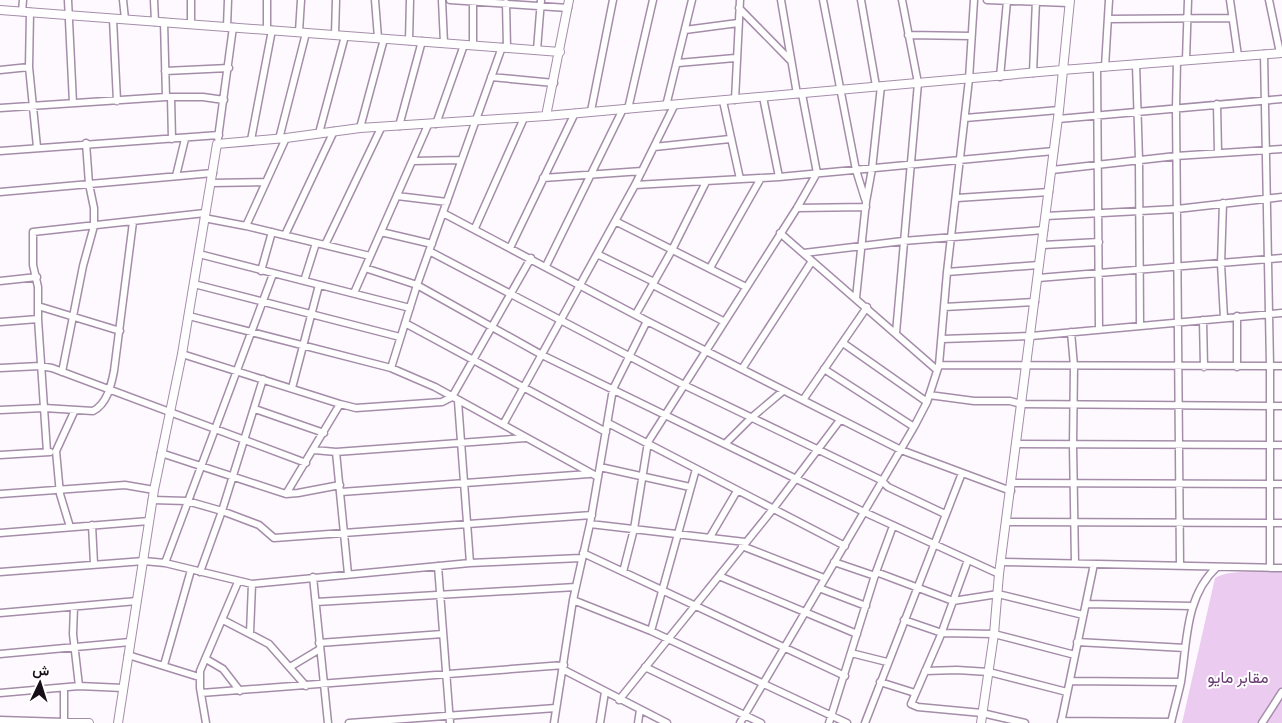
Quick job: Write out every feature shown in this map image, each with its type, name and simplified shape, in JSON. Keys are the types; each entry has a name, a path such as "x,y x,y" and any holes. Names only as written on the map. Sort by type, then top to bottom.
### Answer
{"street":[{"path":"23,0 26,12 32,106 37,147"},
{"path":"68,0 73,103"},
{"path":"123,0 125,19"},
{"path":"154,0 160,22 172,139"},
{"path":"191,0 191,24"},
{"path":"118,723 152,500 182,354 224,100 230,27 228,0"},
{"path":"251,140 270,30 268,0"},
{"path":"246,226 283,138 303,32 301,0"},
{"path":"335,35 336,0"},
{"path":"360,128 381,38 375,0"},
{"path":"409,40 410,0"},
{"path":"442,0 444,43"},
{"path":"450,0 569,4 546,116"},
{"path":"591,111 613,0"},
{"path":"546,266 626,109 653,0"},
{"path":"504,423 635,186 654,147 670,106 692,0"},
{"path":"735,100 740,0"},
{"path":"623,572 634,529 648,442 780,233 798,208 817,173 791,61 782,0"},
{"path":"823,0 856,170 866,205"},
{"path":"856,298 866,205 872,169 878,86 861,0"},
{"path":"896,333 918,83 902,0"},
{"path":"740,723 824,578 845,546 881,480 914,427 928,398 938,368 969,79 974,0"},
{"path":"981,723 1043,245 1059,110 1069,2 987,0"},
{"path":"1099,329 1098,115 1101,67 1109,0"},
{"path":"1180,565 1181,446 1176,108 1188,0"},
{"path":"1230,0 1238,56"},
{"path":"217,144 360,128 475,122 763,98 1062,70 1281,53 1269,0"},
{"path":"473,45 476,1"},
{"path":"1000,76 1007,1"},
{"path":"391,368 417,285 490,77 504,48 509,2"},
{"path":"537,50 541,2"},
{"path":"1033,73 1036,2"},
{"path":"739,8 791,61"},
{"path":"0,10 560,52"},
{"path":"113,18 117,101"},
{"path":"1108,19 1232,18"},
{"path":"685,30 738,23"},
{"path":"908,35 971,36"},
{"path":"319,133 345,36"},
{"path":"399,126 422,41"},
{"path":"354,293 397,196 432,124 464,44"},
{"path":"1264,54 1270,366 1270,568"},
{"path":"678,63 736,58"},
{"path":"1136,64 1140,211 1140,326"},
{"path":"0,70 29,67"},
{"path":"166,71 228,68"},
{"path":"490,77 554,82"},
{"path":"0,108 169,97 203,97 224,100"},
{"path":"763,98 779,177"},
{"path":"1058,119 1282,99"},
{"path":"723,101 740,179"},
{"path":"1217,104 1218,154"},
{"path":"965,118 1059,110"},
{"path":"510,248 575,113"},
{"path":"475,228 524,118"},
{"path":"325,245 381,128"},
{"path":"286,235 334,131"},
{"path":"0,150 86,143 185,139 218,135"},
{"path":"176,176 185,139"},
{"path":"654,147 730,139"},
{"path":"62,372 83,266 94,226 94,206 89,184 86,143"},
{"path":"1052,170 1176,156 1282,149"},
{"path":"635,186 779,177 1054,151"},
{"path":"414,161 461,160"},
{"path":"543,178 642,171"},
{"path":"0,192 212,173"},
{"path":"710,268 761,178"},
{"path":"211,183 265,182"},
{"path":"636,314 654,284 706,182"},
{"path":"957,198 1049,192"},
{"path":"397,196 447,202"},
{"path":"1046,216 1177,209 1282,197"},
{"path":"1222,203 1221,264 1224,318"},
{"path":"798,208 866,205"},
{"path":"443,213 475,228 636,314 647,322 840,420 901,450 962,473 1011,487 1074,483 1282,484"},
{"path":"47,452 40,366 37,277 33,265 33,232 205,216 370,256"},
{"path":"615,221 746,287"},
{"path":"0,410 44,408 74,412 93,411 99,408 109,390 120,331 133,222"},
{"path":"804,253 952,236 1044,230"},
{"path":"261,271 272,232"},
{"path":"381,232 432,244"},
{"path":"780,233 938,368 1282,366"},
{"path":"1043,245 1099,242"},
{"path":"304,281 316,243"},
{"path":"429,251 684,385 881,480 888,487 945,514"},
{"path":"199,254 410,308"},
{"path":"597,254 724,322"},
{"path":"182,354 356,408 442,402 452,397 531,258"},
{"path":"1038,278 1282,258"},
{"path":"742,369 812,260"},
{"path":"947,272 1039,265"},
{"path":"365,268 417,285 542,354 893,526 1000,574"},
{"path":"165,563 214,428 274,274"},
{"path":"0,281 37,277"},
{"path":"194,284 400,338"},
{"path":"292,388 319,285"},
{"path":"944,307 1035,302"},
{"path":"38,306 120,331"},
{"path":"803,400 867,308"},
{"path":"942,340 1031,336 1282,313"},
{"path":"188,316 391,368 504,423 527,438 598,477"},
{"path":"1237,316 1237,367"},
{"path":"0,322 38,319"},
{"path":"1203,320 1204,367"},
{"path":"554,723 573,600 592,515 613,389 647,322"},
{"path":"405,323 606,432"},
{"path":"1071,332 1074,366 1075,563"},
{"path":"843,343 928,398 974,401 1010,400 1021,404 1180,407 1282,406"},
{"path":"0,368 40,366 62,372 306,463"},
{"path":"824,369 914,427"},
{"path":"200,572 222,511 263,379"},
{"path":"725,444 751,418 783,391"},
{"path":"458,401 470,563"},
{"path":"286,494 340,404"},
{"path":"255,409 324,433"},
{"path":"70,526 60,490 56,451 74,412"},
{"path":"619,700 773,510 840,420"},
{"path":"608,423 648,442 773,510 845,546"},
{"path":"314,450 336,452 527,438"},
{"path":"1017,444 1282,445"},
{"path":"0,455 56,451"},
{"path":"161,452 286,494 341,488 463,484 530,477 590,474"},
{"path":"336,452 348,574"},
{"path":"600,467 690,487"},
{"path":"651,631 661,588 696,469"},
{"path":"865,723 916,586 962,473"},
{"path":"0,494 126,484 154,490"},
{"path":"710,537 738,490"},
{"path":"152,500 188,501 222,511 259,525 274,538 592,515"},
{"path":"0,533 149,521"},
{"path":"1007,522 1181,525 1282,523"},
{"path":"590,524 710,537 744,544 824,578"},
{"path":"92,525 94,564"},
{"path":"831,720 850,653 893,526"},
{"path":"0,572 144,561 165,563 252,584 470,563 582,555 661,588 845,676"},
{"path":"968,560 942,633 911,702 913,706 982,713 1025,723"},
{"path":"834,562 916,586 953,601 998,594 1083,615"},
{"path":"1001,562 1282,568"},
{"path":"1094,564 1061,722 1171,722 1180,682 1192,606 1209,574 1216,567"},
{"path":"438,566 450,723"},
{"path":"164,665 191,570"},
{"path":"719,576 857,634"},
{"path":"313,577 328,723"},
{"path":"206,723 199,678 238,582"},
{"path":"250,633 252,584"},
{"path":"316,602 576,587"},
{"path":"819,588 866,606"},
{"path":"573,600 651,631 764,684 831,720 847,723"},
{"path":"0,613 137,601"},
{"path":"1086,604 1192,606"},
{"path":"74,607 74,647 79,686"},
{"path":"222,620 269,644 306,686"},
{"path":"904,620 942,633 994,634 1075,655"},
{"path":"290,667 320,646 443,634"},
{"path":"0,654 130,642"},
{"path":"1077,642 1185,648"},
{"path":"850,653 887,662"},
{"path":"128,655 164,665 199,678"},
{"path":"206,659 223,669 240,691"},
{"path":"645,667 761,723"},
{"path":"201,693 564,668 619,700 668,723"},
{"path":"925,671 989,672 1067,692"},
{"path":"1070,681 1180,682"},
{"path":"880,682 915,693"},
{"path":"0,693 79,686 123,688"},
{"path":"64,688 64,722"},
{"path":"600,723 605,692"},
{"path":"1262,723 1282,692"},
{"path":"349,723 417,721 450,716 556,708"},
{"path":"638,723 640,710"},
{"path":"0,720 13,722 89,723"}],"green space":[{"name":"مقابر مايو","path":"1237,572 1282,572 1282,723 1182,723 1215,578"}]}
